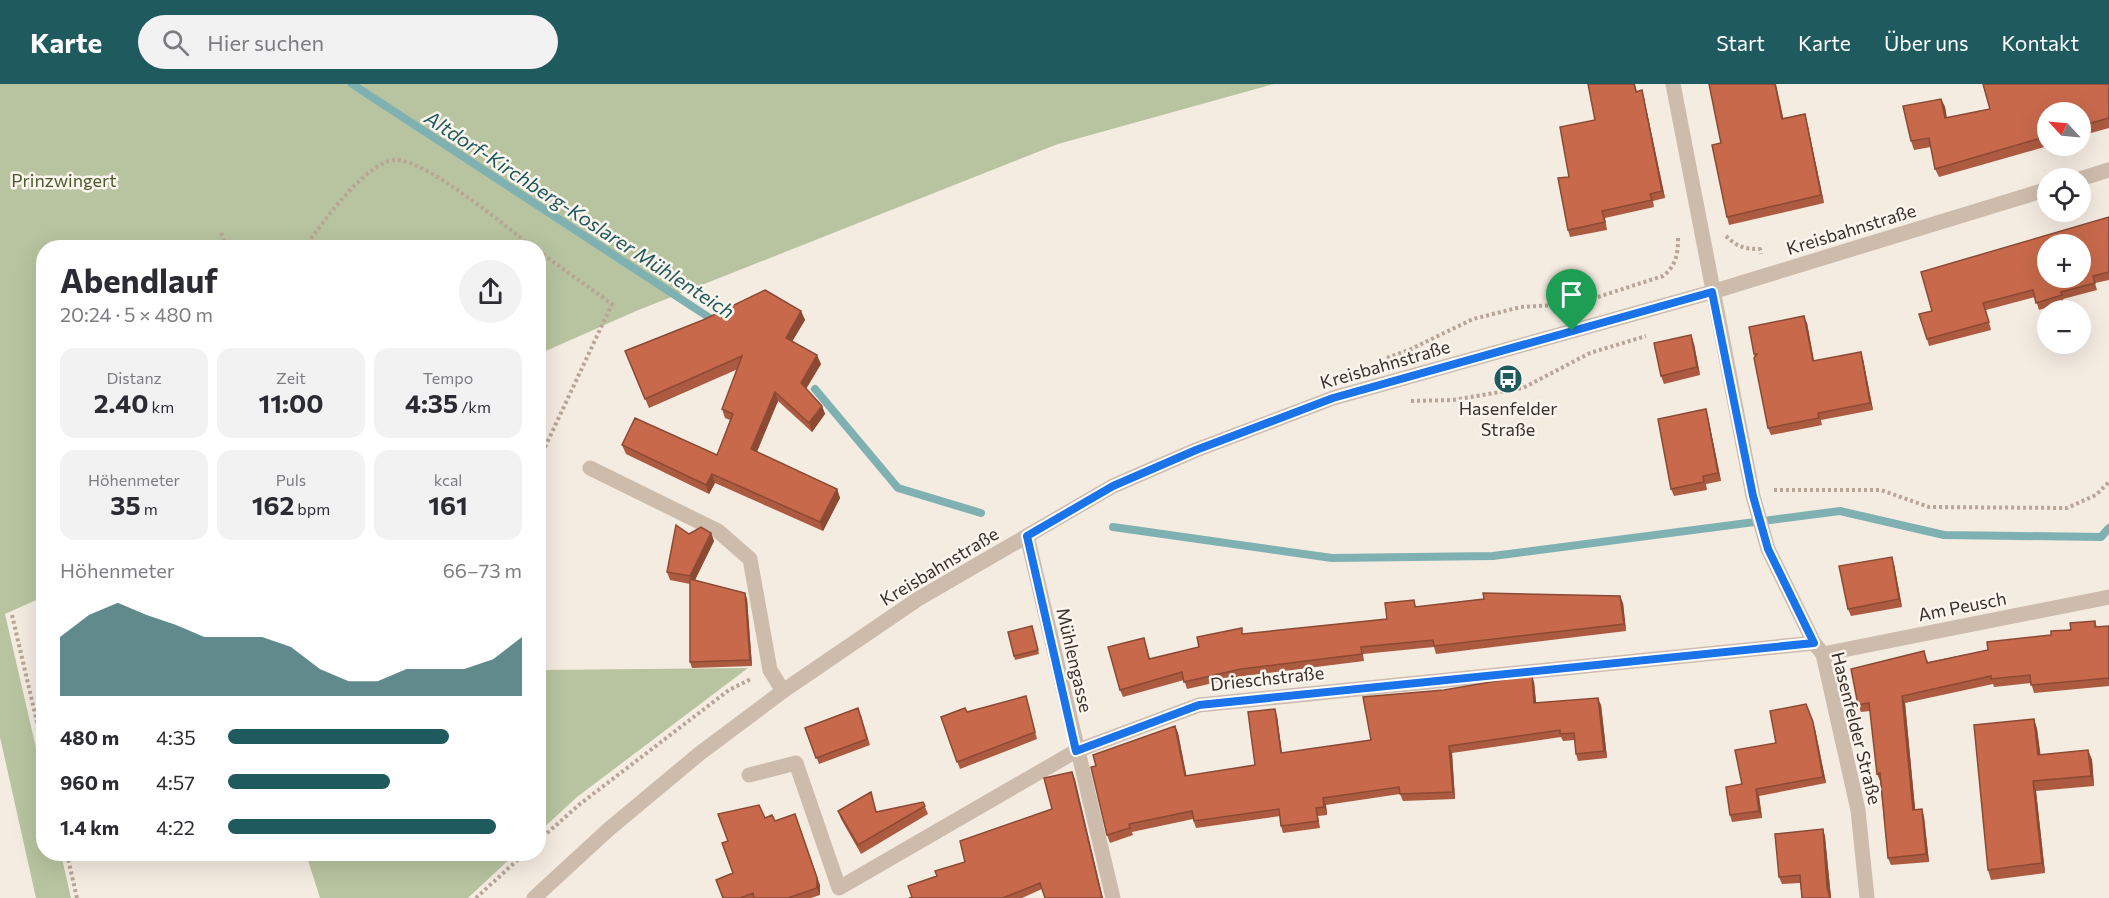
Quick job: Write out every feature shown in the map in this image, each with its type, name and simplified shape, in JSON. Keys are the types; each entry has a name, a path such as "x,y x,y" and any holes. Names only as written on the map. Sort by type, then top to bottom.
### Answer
{"street":[{"name":"Hasenfelder Straße","path":"1673,84 1753,496 1768,549 1819,649 1858,810 1867,898"},
{"path":"2091,176 2109,170"},
{"name":"Kreisbahnstraße","path":"534,898 609,829 699,754 783,691 918,600 1113,486 1196,450 1333,398 1712,292 2037,192"},
{"path":"590,468 718,531 750,559 770,670 783,691"},
{"name":"Mühlengasse","path":"1027,536 1076,751 1113,898"},
{"name":"Am Peusch","path":"1819,649 2109,597"},
{"name":"Drieschstraße","path":"749,775 796,763 839,888 1076,751 1199,705 1819,649"}],"path":[{"path":"311,240 369,171 394,160 420,165 523,240"},
{"path":"221,233 223,240"},
{"path":"546,257 612,304 546,445"},
{"path":"1753,496 1772,490 1881,490 1929,507 2067,508 2096,495 2109,482"},
{"path":"12,615 36,718"},
{"path":"69,861 77,898"},
{"path":"477,898 517,861"}],"green space":[{"name":"Prinzwingert","path":"0,84 1274,84 1058,144 636,311 546,351 546,240 36,240 36,600 5,614 36,748 36,861 63,861 71,898 36,898 0,737"},
{"path":"748,668 577,797 546,826 546,670"},
{"path":"308,861 508,861 468,898 320,898"}],"building":[{"path":"1588,84 1634,84 1636,92 1642,90 1662,191 1650,194 1652,200 1602,211 1605,222 1568,230 1558,178 1569,177 1560,127 1595,120"},
{"path":"1709,84 1775,84 1782,119 1805,114 1821,195 1727,217 1712,145 1721,143"},
{"path":"1983,84 2109,84 2109,118 2091,123 2091,102 2037,102 2037,139 1935,169 1929,138 1911,141 1903,106 1941,99 1945,118 1990,109"},
{"path":"2109,217 2109,272 2093,276 2095,283 2091,284 2091,234 2051,234"},
{"path":"2037,238 2037,288 2076,288 2061,292 2062,295 2046,300 2037,300 2036,303 2033,290 1983,303 1989,322 1927,339 1919,314 1932,311 1921,272"},
{"path":"765,290 801,311 786,338 817,355 801,383 822,406 809,423 775,392 751,449 837,489 820,522 712,474 706,485 622,445 635,418 717,455 733,414 722,409 742,356 645,399 625,351 703,320"},
{"path":"1804,316 1813,361 1861,352 1870,403 1818,413 1819,418 1768,428 1754,358 1757,354 1754,354 1749,327"},
{"path":"1691,335 1697,367 1661,376 1654,343"},
{"path":"1706,409 1718,473 1703,476 1704,482 1671,489 1658,419"},
{"path":"676,525 689,534 701,527 711,533 690,576 667,572"},
{"path":"1892,557 1899,599 1848,609 1839,566"},
{"path":"690,579 745,593 750,660 690,662"},
{"path":"1483,593 1620,596 1624,624 1434,646 1433,640 1361,647 1362,654 1241,669 1184,682 1182,672 1120,690 1108,647 1144,638 1149,659 1199,647 1197,637 1242,628 1242,634 1387,619 1385,603 1414,600 1415,607 1484,599"},
{"path":"2095,621 2095,627 2109,626 2109,678 2031,685 2030,675 1991,679 1991,676 1902,696 1913,810 1922,809 1926,854 1888,858 1880,773 1877,774 1869,703 1858,705 1851,669 1924,651 1927,663 1988,650 1987,642 2051,635 2051,631 2071,630 2070,623"},
{"path":"1032,626 1038,650 1014,656 1008,632"},
{"path":"1532,675 1534,703 1598,698 1604,751 1576,754 1574,733 1560,734 1560,730 1449,746 1453,792 1400,794 1399,787 1323,798 1324,807 1316,808 1318,821 1281,826 1279,809 1194,821 1192,811 1129,824 1130,828 1107,835 1091,767 1096,766 1093,755 1175,726 1185,776 1255,765 1248,712 1275,709 1281,753 1371,740 1363,697 1444,690"},
{"path":"1026,696 1035,732 957,762 941,717 965,708 967,712"},
{"path":"1806,704 1813,722 1823,777 1756,789 1759,811 1730,815 1726,787 1742,784 1735,750 1776,743 1770,711"},
{"path":"858,708 867,739 816,758 805,728"},
{"path":"2034,719 2038,755 2088,750 2091,776 2033,781 2042,863 1988,870 1974,725"},
{"path":"1072,772 1102,898 1045,898 1040,883 1003,898 909,898 912,897 908,886 937,876 935,871 965,862 960,841 1052,809 1044,778"},
{"path":"871,792 876,812 923,802 925,806 858,845 838,811"},
{"path":"759,805 765,818 772,815 775,821 795,814 817,878 817,888 788,898 754,898 753,893 740,898 723,898 716,880 733,873 722,843 728,841 718,814"},
{"path":"1823,829 1827,887 1830,898 1802,898 1800,875 1779,877 1775,834"}],"waterway":[{"name":"Altdorf-Kirchberg-Koslarer Mühlenteich","path":"352,84 716,322"},
{"name":"Altdorf-Kirchberg-Koslarer Mühlenteich","path":"815,389 898,488 981,513"},
{"name":"Altdorf-Kirchberg-Koslarer Mühlenteich","path":"1113,527 1332,558 1493,556 1840,511 1944,535 2101,537 2109,528"}],"place":[{"name":"Hasenfelder Straße","path":"1508,379"}],"route":[{"path":"1712,292 1753,496 1768,549 1814,643 1199,705 1076,751 1027,536 1113,486 1196,450 1333,398 1572,331 1712,292"}]}
